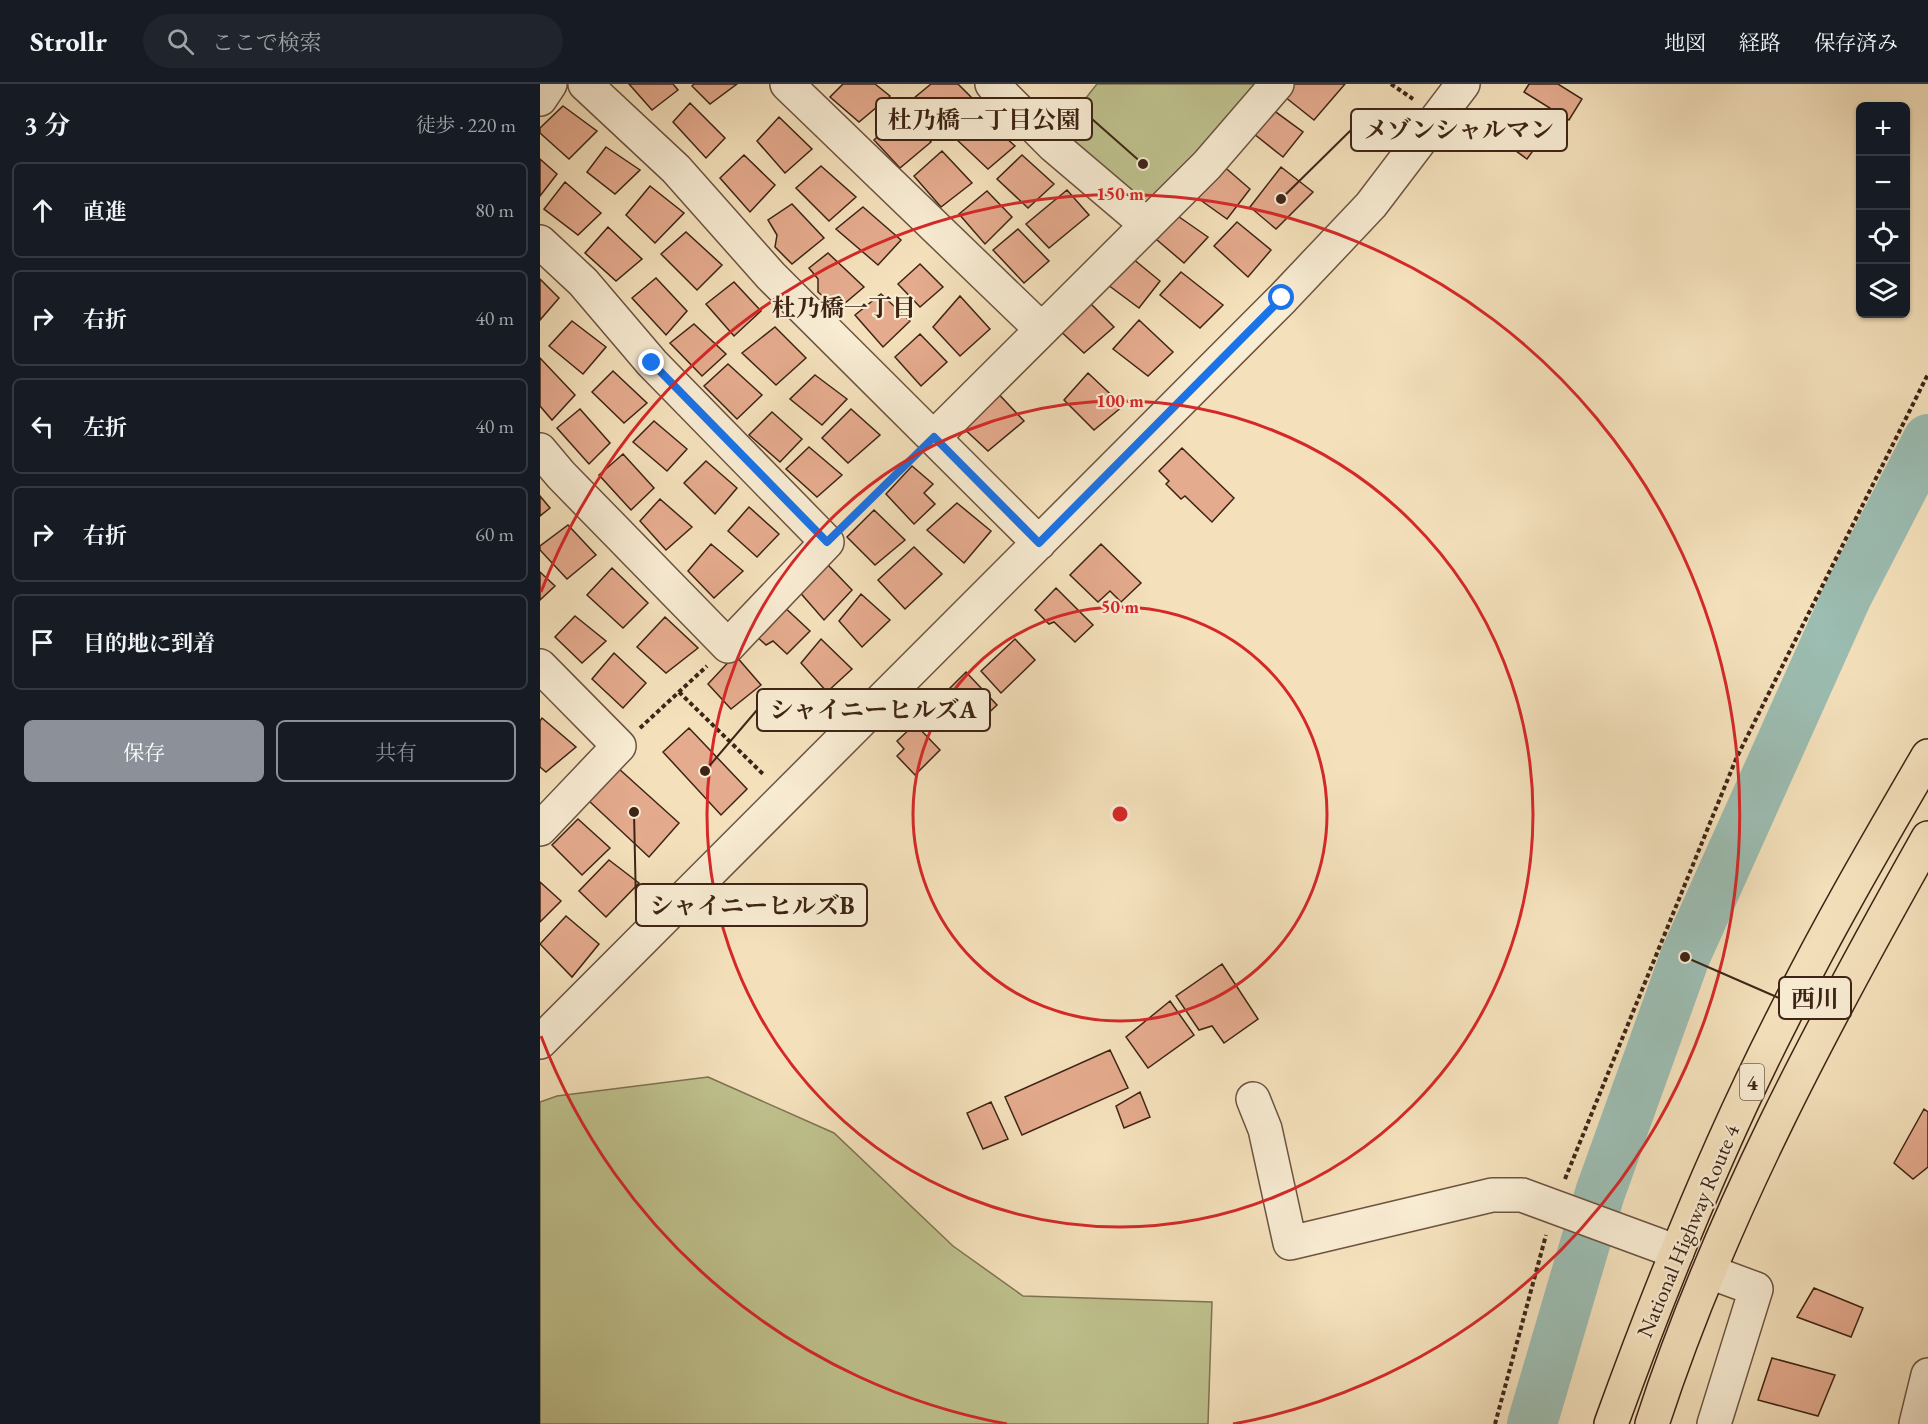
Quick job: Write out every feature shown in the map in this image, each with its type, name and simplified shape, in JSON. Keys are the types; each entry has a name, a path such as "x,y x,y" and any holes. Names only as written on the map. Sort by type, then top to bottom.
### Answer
{"highway":[{"name":"National Highway Route 4","path":"1611,1424 1677,1252 1783,1017 1928,756"},
{"name":"National Highway Route 4","path":"1652,1424 1710,1272 1806,1060 1928,838"}],"street":[{"path":"540,99 550,84"},
{"path":"585,84 676,169 771,276 1039,543"},
{"path":"788,84 1041,329"},
{"path":"992,84 1054,146 1147,225"},
{"path":"934,437 1207,165 1277,84"},
{"path":"540,1042 1200,382 1371,205 1463,84"},
{"path":"540,242 583,282 652,363 827,542 728,646 561,475 540,450"},
{"path":"540,666 619,746 540,829"},
{"path":"1253,1099 1265,1129 1290,1243 1492,1195 1522,1195 1559,1222 1626,1233 1677,1252"},
{"path":"1710,1272 1756,1289 1714,1424"},
{"path":"1916,1424 1928,1375"}],"path":[{"path":"1564,1181 1736,759 1928,374"},
{"path":"827,542 934,437"},
{"path":"619,746 728,646"},
{"path":"679,692 785,796"},
{"path":"1495,1424 1559,1222"}],"green space":[{"path":"1097,84 1259,84 1158,201 1132,202 1062,128"},
{"path":"708,1077 834,1133 953,1246 1023,1296 1212,1302 1208,1424 540,1424 540,1102 557,1096"}],"building":[{"path":"629,84 673,84 678,90 652,110"},
{"path":"694,84 737,84 710,104 692,86"},
{"path":"843,84 875,84 890,96 859,122 830,97"},
{"path":"931,84 958,84 972,98 944,124 914,98"},
{"path":"1288,84 1345,84 1314,120 1280,93"},
{"path":"1529,84 1558,84 1582,99 1569,120 1524,92"},
{"path":"690,103 725,138 706,158 673,122"},
{"path":"563,106 597,131 569,159 540,133 540,128"},
{"path":"1269,107 1303,132 1283,157 1249,130"},
{"path":"903,112 931,142 900,168 874,140"},
{"path":"978,113 1015,146 988,169 955,138"},
{"path":"1510,114 1543,137 1527,159 1494,135"},
{"path":"779,117 812,149 785,173 757,141"},
{"path":"606,147 640,170 615,194 587,172"},
{"path":"942,151 972,183 941,207 914,176"},
{"path":"744,155 775,185 750,212 720,178"},
{"path":"1022,155 1054,184 1028,208 997,179"},
{"path":"540,159 557,174 540,196"},
{"path":"1221,164 1250,189 1227,219 1192,194"},
{"path":"821,166 856,197 829,221 796,188"},
{"path":"1281,167 1313,192 1276,229 1250,207"},
{"path":"565,182 601,213 578,235 544,209"},
{"path":"650,186 684,213 655,243 626,215"},
{"path":"1067,190 1089,215 1049,248 1026,224"},
{"path":"987,191 1012,217 985,244 959,214"},
{"path":"792,204 824,238 792,264 775,247 777,235 768,220"},
{"path":"863,207 901,240 878,265 836,229"},
{"path":"1172,212 1208,237 1184,263 1150,234"},
{"path":"1237,222 1271,250 1248,277 1214,246"},
{"path":"608,227 642,259 616,281 585,253"},
{"path":"1018,229 1049,261 1024,283 993,250"},
{"path":"686,232 722,265 697,290 661,254"},
{"path":"828,253 864,287 838,309 818,292 818,279 809,268"},
{"path":"1127,254 1160,281 1139,308 1100,279"},
{"path":"920,264 943,287 920,307 898,284"},
{"path":"1181,272 1223,305 1200,328 1160,295"},
{"path":"656,278 687,311 666,335 632,298"},
{"path":"540,279 559,298 540,320"},
{"path":"734,282 761,311 734,336 706,304"},
{"path":"881,294 910,321 883,347 855,315"},
{"path":"960,296 990,329 960,356 933,327"},
{"path":"1085,298 1114,327 1084,353 1055,326"},
{"path":"1139,320 1173,352 1148,376 1113,349"},
{"path":"572,321 606,347 583,374 549,346"},
{"path":"694,324 726,354 702,376 670,343"},
{"path":"775,327 806,358 776,385 742,353"},
{"path":"920,334 947,362 921,386 895,357"},
{"path":"540,358 575,395 552,420 540,406"},
{"path":"728,364 762,395 737,419 704,386"},
{"path":"613,371 647,403 624,423 592,392"},
{"path":"1088,373 1123,406 1094,430 1064,400"},
{"path":"815,375 847,399 822,425 790,399"},
{"path":"992,387 1024,421 988,451 960,425"},
{"path":"580,409 610,443 589,464 557,428"},
{"path":"851,409 880,435 848,463 822,438"},
{"path":"772,412 802,439 780,462 749,435"},
{"path":"654,421 687,449 667,471 633,442"},
{"path":"809,447 842,475 817,497 786,469"},
{"path":"1182,448 1234,498 1212,522 1185,496 1181,499 1166,484 1169,481 1159,471"},
{"path":"623,454 654,488 631,510 599,475"},
{"path":"706,461 737,488 715,514 684,483"},
{"path":"912,466 933,484 924,493 935,504 914,524 886,494"},
{"path":"540,496 550,508 540,516"},
{"path":"660,499 692,527 666,550 640,521"},
{"path":"957,503 991,531 964,563 927,530"},
{"path":"749,507 779,534 757,557 728,531"},
{"path":"874,510 905,540 875,565 847,537"},
{"path":"568,525 596,555 567,579 540,550 540,546"},
{"path":"711,544 743,571 714,598 688,571"},
{"path":"1101,544 1141,583 1121,602 1110,591 1098,602 1070,575"},
{"path":"914,547 942,574 905,609 878,580"},
{"path":"828,565 852,590 824,620 797,589"},
{"path":"612,568 648,603 623,628 587,595"},
{"path":"540,572 555,586 540,600"},
{"path":"1056,588 1093,625 1075,642 1054,622 1049,624 1035,610"},
{"path":"861,594 890,620 862,647 839,621"},
{"path":"781,604 810,631 787,654 773,641 766,645 754,634"},
{"path":"575,616 606,641 582,663 555,637"},
{"path":"665,617 698,648 666,673 637,647"},
{"path":"821,639 852,669 827,692 801,663"},
{"path":"1015,639 1035,660 1001,693 981,671"},
{"path":"614,653 646,683 623,708 592,679"},
{"path":"735,655 761,685 731,709 708,684"},
{"path":"966,672 997,705 975,726 944,694"},
{"path":"542,718 576,747 546,772 540,767 540,721"},
{"path":"915,724 940,750 915,775 897,756 904,749 897,741"},
{"path":"689,728 747,789 721,815 663,752"},
{"path":"618,768 679,823 649,857 589,801"},
{"path":"578,819 610,848 582,875 552,845"},
{"path":"609,860 639,883 606,917 579,891"},
{"path":"540,882 561,901 540,922"},
{"path":"566,916 599,944 572,977 540,944"},
{"path":"1222,964 1258,1019 1224,1043 1212,1026 1199,1030 1176,996"},
{"path":"1170,1001 1194,1035 1148,1068 1126,1037"},
{"path":"1110,1050 1128,1088 1022,1135 1005,1097"},
{"path":"1140,1092 1150,1117 1124,1128 1116,1106"},
{"path":"991,1102 1008,1139 983,1149 967,1113"},
{"path":"1924,1109 1928,1112 1928,1167 1913,1179 1894,1163"},
{"path":"1814,1288 1863,1308 1851,1337 1797,1317"},
{"path":"1772,1358 1835,1375 1818,1416 1758,1400"}],"waterway":[{"path":"1532,1424 1600,1193 1685,957 1847,596 1928,439"}],"place":[{"name":"杜乃橋一丁目公園","path":"1143,164"},
{"name":"メゾンシャルマン","path":"1281,199"},
{"name":"シャイニーヒルズA","path":"705,771"},
{"name":"シャイニーヒルズB","path":"634,812"},
{"name":"西川","path":"1685,957"}],"district":[{"name":"杜乃橋一丁目","path":"844,307"}],"route":[{"path":"652,363 827,542 934,437 1039,543 1282,298"}]}
